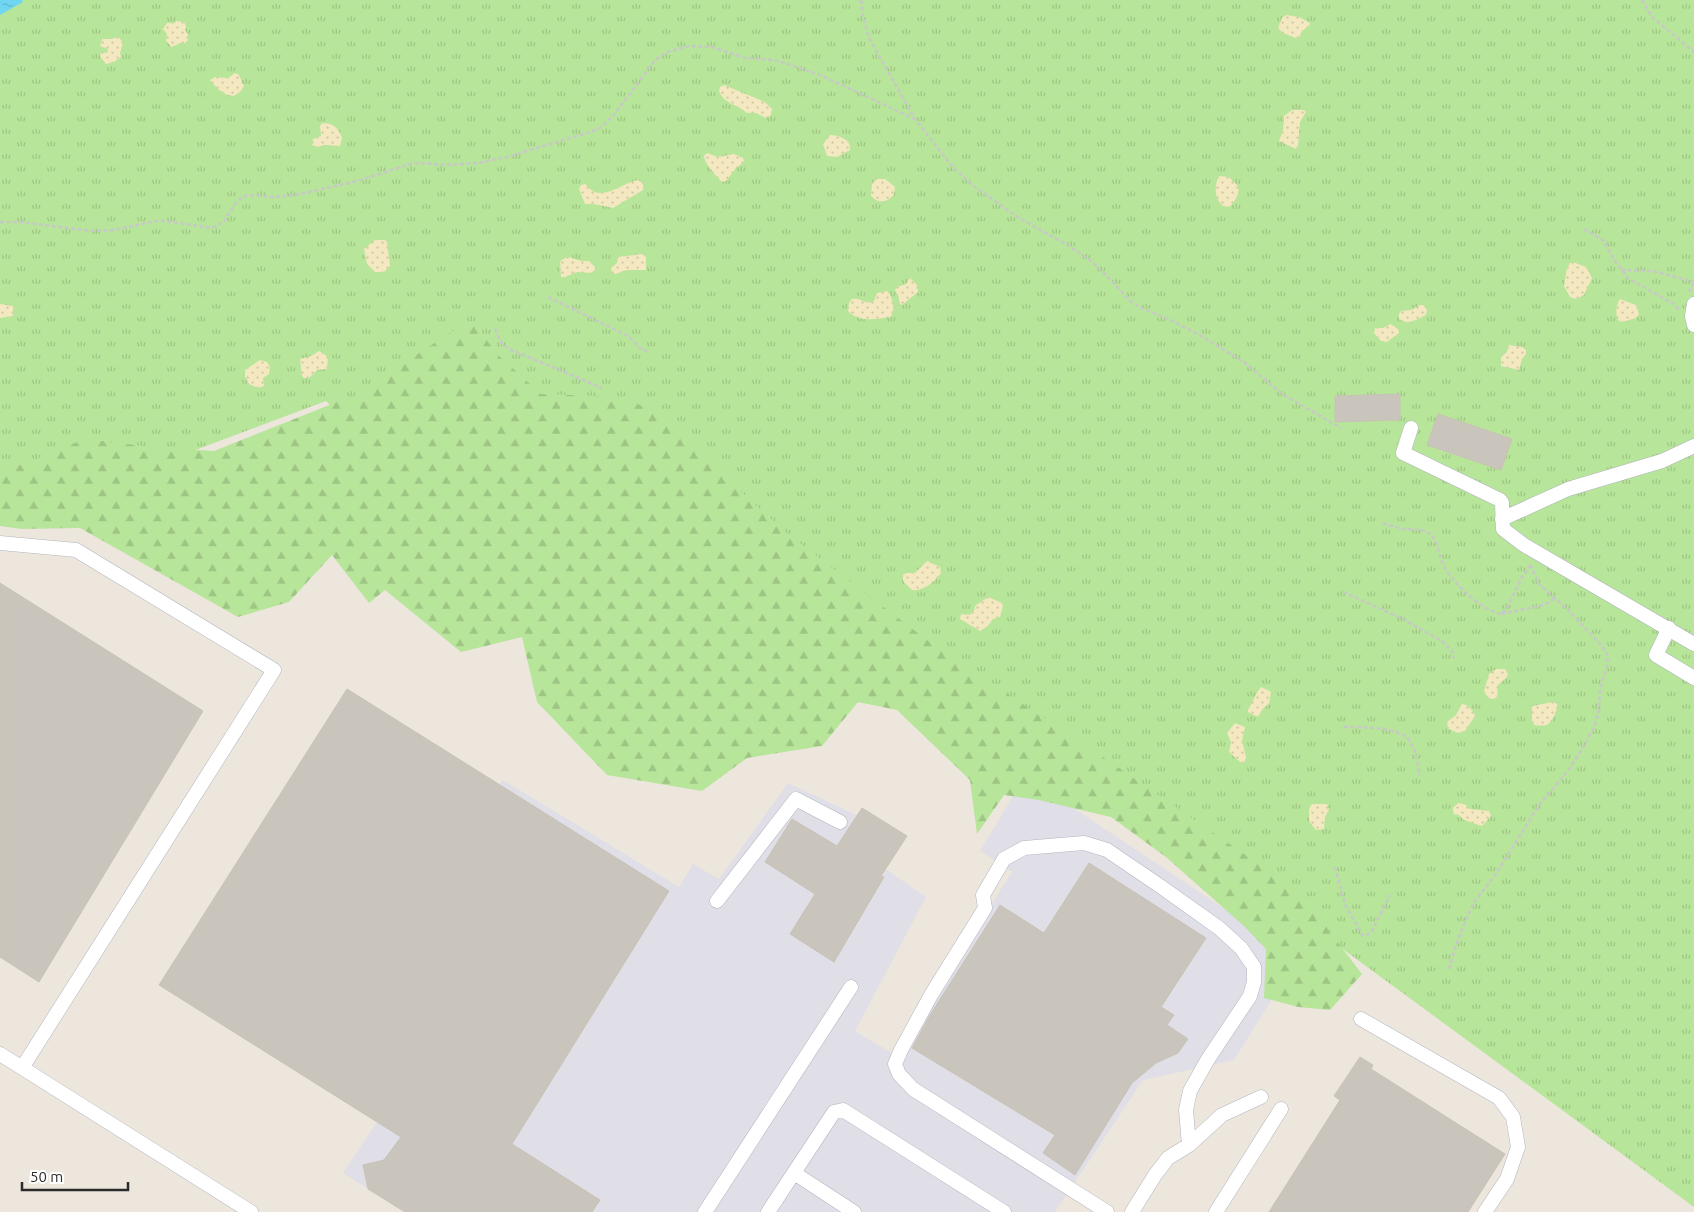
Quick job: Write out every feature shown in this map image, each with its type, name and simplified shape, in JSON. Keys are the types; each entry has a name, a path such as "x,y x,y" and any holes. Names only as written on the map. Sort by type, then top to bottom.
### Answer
{"street":[{"path":"1694,304 1692,316 1694,325"},
{"path":"1411,428 1403,453 1500,500 1502,503 1503,524 1538,553 1694,644"},
{"path":"1503,524 1568,489 1646,466 1694,446"},
{"path":"0,542 76,550 274,670 22,1068"},
{"path":"1669,628 1656,655 1694,678"},
{"path":"717,902 796,799 840,822"},
{"path":"1107,1212 913,1089 899,1074 895,1064 931,995 985,908 983,895 1004,859 1024,848 1084,843 1106,850 1219,928 1241,948 1254,967 1254,982 1250,996 1208,1059 1190,1091 1186,1110 1189,1145"},
{"path":"705,1212 851,987"},
{"path":"1361,1019 1499,1098 1513,1117 1518,1147 1507,1179 1484,1212"},
{"path":"0,1054 251,1212"},
{"path":"1132,1212 1155,1174 1168,1158 1189,1145 1222,1115 1261,1097"},
{"path":"1216,1212 1281,1109"},
{"path":"768,1212 834,1112 843,1110 1004,1212"},
{"path":"794,1173 854,1212"}],"path":[{"path":"862,0 863,17 869,38 915,119 940,152 972,185 1019,218 1069,246 1091,261 1106,274 1129,300 1141,308 1171,320 1204,337 1245,363 1282,394 1341,428"},
{"path":"1642,0 1652,17 1694,52"},
{"path":"0,222 22,222 91,231 114,230 156,221 211,228 218,226 224,221 237,201 247,196 272,197 306,193 361,180 410,164 462,165 507,157 600,128 620,108 655,60 668,52 690,46 712,47 745,58 774,60 797,67 830,79 915,119"},
{"path":"1584,228 1604,241 1621,270 1629,279 1674,304 1681,312"},
{"path":"1621,270 1653,272 1694,282"},
{"path":"548,296 628,336 640,348 649,352"},
{"path":"494,329 501,344 509,349 602,388"},
{"path":"1383,523 1403,529 1430,533 1442,562 1456,583 1465,593 1491,611 1500,614 1544,604 1555,598"},
{"path":"1500,614 1506,610 1522,577 1538,553"},
{"path":"1449,970 1458,939 1474,902 1496,874 1539,805 1567,772 1594,727 1599,711 1600,688 1608,664 1607,653 1555,598 1539,584 1531,565"},
{"path":"1343,592 1401,618 1442,641 1452,651 1454,658"},
{"path":"1344,727 1381,729 1398,733 1407,738 1415,756 1419,776"},
{"path":"1335,868 1345,904 1362,936 1372,931 1390,895"}],"shaded area":[{"path":"1025,776 1267,937 1287,975 1234,1060 1143,1080 1055,1212 405,1212 343,1173 377,1122 316,1084 503,780 679,887 693,864 719,879 788,783 858,816 845,841 926,897 855,1031 895,1055 1012,872 980,851"}],"green space":[{"path":"0,0 1694,0 1694,1207 722,493 533,611 326,401 174,458 0,485"},
{"path":"468,321 477,328 498,355 541,394 626,397 669,422 708,455 737,488 784,531 936,647 1106,759 1305,896 1362,974 1330,1010 1298,1007 1264,998 1266,949 1244,926 1166,857 1111,817 1039,800 1004,795 977,834 970,780 897,710 858,702 822,746 747,758 702,791 607,775 537,702 522,637 461,652 385,590 369,603 332,555 289,602 238,617 80,528 22,529 0,526 0,473 85,439 152,447 214,451 357,394"}],"sand":[{"path":"1286,15 1299,17 1310,23 1302,31 1298,39 1283,33 1278,28 1282,18"},
{"path":"176,21 184,22 188,40 185,43 172,47 166,41 167,34 163,29 167,23 175,23"},
{"path":"117,37 123,43 120,53 121,57 114,62 106,64 100,56 102,52 107,53 108,49 100,46 102,39"},
{"path":"235,73 239,75 244,86 234,96 223,93 210,80 215,77 228,78"},
{"path":"724,85 765,102 772,109 771,115 766,118 756,113 747,113 727,101 719,91 720,87"},
{"path":"1292,110 1304,110 1306,112 1300,122 1298,146 1296,149 1279,141 1283,130 1284,116"},
{"path":"322,123 332,125 339,131 342,138 340,146 326,145 317,147 312,145 313,139 321,136 320,126"},
{"path":"830,135 847,141 850,150 837,157 827,156 823,144"},
{"path":"707,153 718,157 734,154 743,158 744,162 736,168 726,181 722,182 706,162 704,156"},
{"path":"1219,176 1229,177 1238,186 1236,198 1229,207 1223,206 1216,196 1216,184"},
{"path":"877,179 885,179 895,187 894,195 888,200 882,202 871,196 872,183"},
{"path":"638,180 643,183 643,190 613,208 585,204 579,189 581,185 585,184 594,191 605,193"},
{"path":"375,240 385,240 387,242 390,266 384,272 375,272 367,264 364,249"},
{"path":"642,254 646,257 646,270 627,270 615,274 612,273 611,268 617,263 618,257"},
{"path":"569,257 581,261 589,261 595,267 595,270 592,273 577,272 561,277 560,262"},
{"path":"1573,262 1586,267 1592,278 1584,295 1576,299 1570,297 1564,286 1567,268"},
{"path":"910,278 917,285 918,292 902,305 895,290 897,287 906,284"},
{"path":"887,291 893,303 891,317 863,319 852,315 848,311 849,303 852,299 871,302 874,301 877,293"},
{"path":"1620,299 1636,305 1639,314 1636,318 1622,322 1618,320 1616,309"},
{"path":"0,304 13,306 13,316 0,318"},
{"path":"1423,305 1427,310 1426,315 1410,322 1399,319 1401,311 1411,310"},
{"path":"1391,324 1398,329 1399,333 1387,342 1381,341 1374,333 1375,328 1383,328"},
{"path":"1509,345 1522,347 1526,350 1519,370 1501,366 1501,357 1507,352"},
{"path":"319,351 328,357 327,369 317,370 309,378 304,378 302,376 300,359 311,356"},
{"path":"260,360 267,362 270,367 269,374 263,378 264,386 258,388 249,384 245,377 245,370"},
{"path":"927,561 940,567 941,573 928,585 912,590 903,581 903,575 915,573"},
{"path":"988,597 1002,603 1000,617 993,619 988,626 980,631 960,619 961,614 969,615 974,611 975,606"},
{"path":"1496,669 1505,669 1508,674 1498,685 1497,697 1493,699 1488,698 1484,691 1489,674"},
{"path":"1261,687 1271,693 1269,703 1258,717 1248,712 1248,710"},
{"path":"1553,702 1557,704 1557,708 1550,722 1544,725 1534,725 1532,706"},
{"path":"1462,704 1470,708 1475,716 1465,731 1458,733 1449,729 1447,725 1448,721 1456,715"},
{"path":"1235,723 1245,727 1242,741 1246,757 1244,763 1240,762 1229,752 1231,742 1227,733"},
{"path":"1458,803 1464,804 1470,809 1489,811 1491,816 1482,826 1464,820 1459,815 1453,814 1453,808"},
{"path":"1312,804 1327,804 1329,809 1325,817 1324,829 1316,830 1309,821 1309,809"}],"water":[{"path":"0,0 22,0 23,2 0,15"}],"building":[{"path":"1400,394 1400,420 1335,422 1335,396"},
{"path":"1438,414 1512,439 1501,470 1427,445"},
{"path":"0,583 203,711 39,982 0,957"},
{"path":"347,689 669,891 512,1144 600,1200 592,1212 405,1212 368,1189 363,1165 384,1160 401,1137 159,985"},
{"path":"862,808 907,836 881,876 884,877 834,962 790,934 815,894 765,862 792,819 837,846"},
{"path":"1089,863 1206,938 1161,1007 1174,1015 1167,1025 1188,1039 1178,1053 1156,1063 1132,1083 1075,1175 1043,1153 1055,1135 912,1048 930,1015 1000,905 1044,933"},
{"path":"1360,1057 1373,1065 1371,1069 1505,1154 1468,1212 1269,1212 1340,1100 1334,1096"}]}
